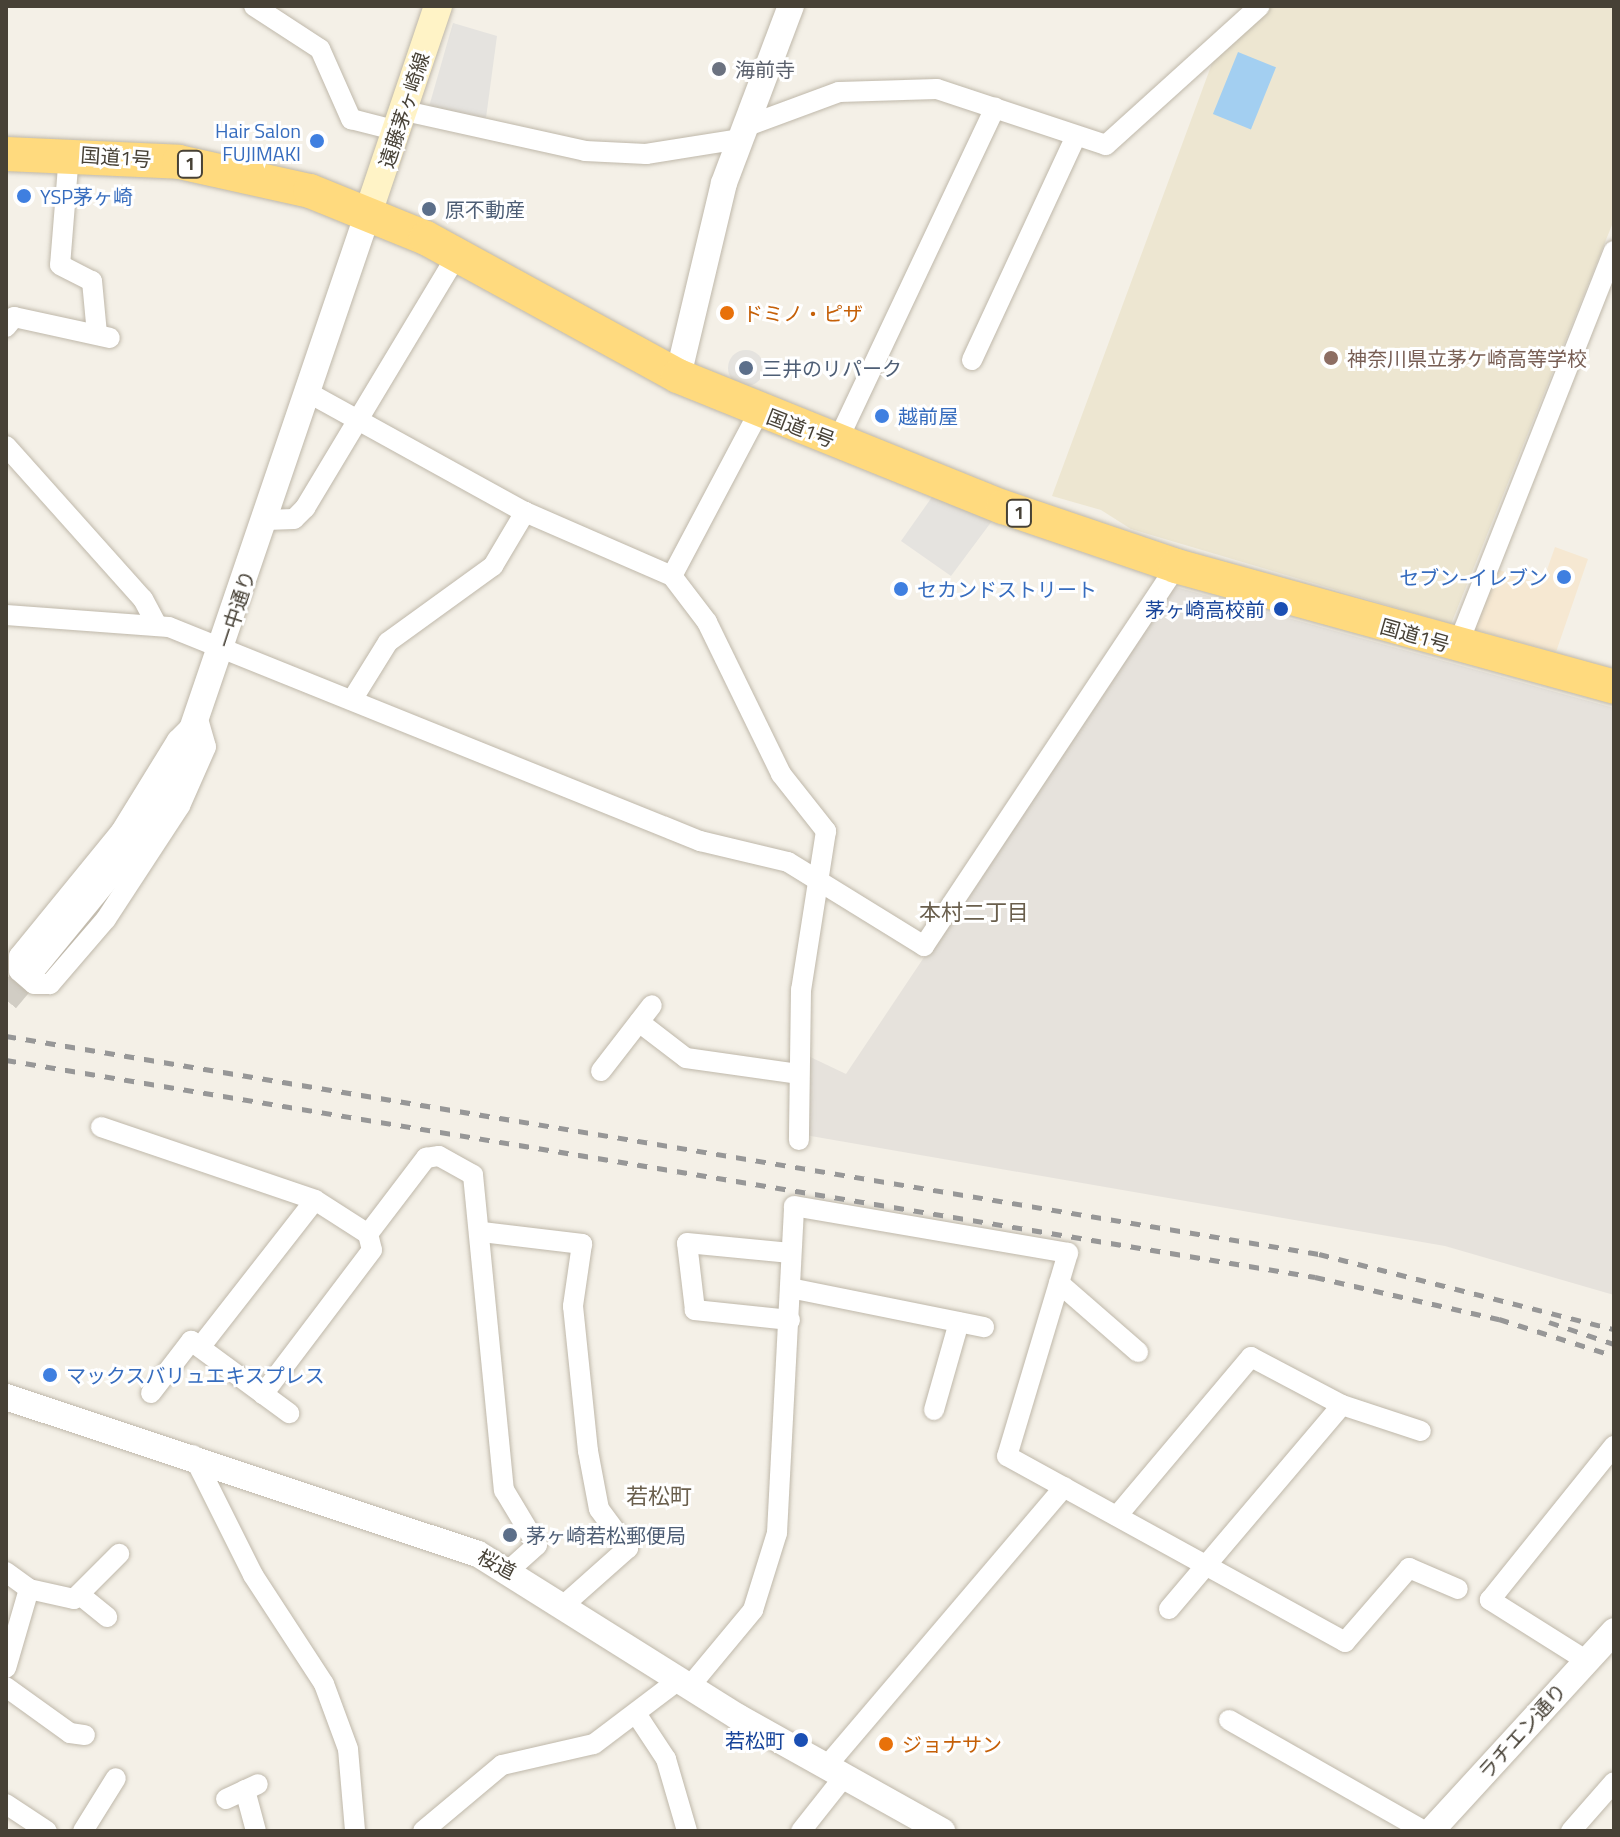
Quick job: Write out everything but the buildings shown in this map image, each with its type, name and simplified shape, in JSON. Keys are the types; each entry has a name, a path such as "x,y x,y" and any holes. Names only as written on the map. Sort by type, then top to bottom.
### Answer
{"highway":[{"name":"国道1号","path":"6,154 69,154 179,162 310,191 368,213 457,255 678,376 837,442 1176,566 1457,647 1614,687"}],"main road":[{"name":"遠藤茅ヶ崎線","path":"368,213 438,6"}],"street":[{"path":"254,6 320,49 351,119 401,121 585,151 646,154 744,133 856,89 937,89 1106,145 1260,6"},
{"path":"678,376 708,237 791,6"},
{"path":"837,442 995,107"},
{"path":"972,360 1076,136"},
{"path":"6,327 14,317 103,336 92,281 60,265 69,154"},
{"name":"一中通り","path":"32,969 152,817 198,719 368,213"},
{"path":"1457,647 1610,274 1614,251"},
{"path":"266,520 294,519 305,508 457,255"},
{"path":"309,393 355,423 525,512 672,576 728,658 781,774 826,831 801,990 799,1140"},
{"path":"672,576 759,412"},
{"path":"6,446 134,589 155,622"},
{"path":"352,700 388,642 493,566 525,512"},
{"path":"6,615 155,622 700,841 768,854 820,879 924,946 1176,566"},
{"path":"198,719 206,747 180,806 106,919 50,984 34,984 19,971 19,956 121,831 177,740 198,719"},
{"path":"601,1071 652,1005"},
{"path":"639,1022 686,1058 798,1074"},
{"path":"101,1127 315,1200 368,1234 372,1250 263,1394"},
{"path":"368,1234 426,1158 439,1156 473,1175 482,1232 487,1359 504,1490 537,1545 509,1570"},
{"path":"201,1346 315,1200"},
{"path":"423,1831 502,1765 594,1744 685,1683 736,1639 772,1554 790,1320 794,1206 1068,1253 1007,1456 1345,1642 1409,1568 1458,1589"},
{"path":"482,1232 582,1244 573,1306 588,1451 599,1509 628,1548 566,1603"},
{"path":"790,1320 695,1310 687,1243 791,1253"},
{"path":"1059,1283 1138,1352"},
{"path":"790,1288 984,1327"},
{"path":"934,1410 959,1322"},
{"path":"151,1393 191,1341 289,1413"},
{"path":"1117,1516 1251,1357 1342,1405 1421,1431"},
{"name":"桜道","path":"6,1397 434,1535 509,1570 566,1603 685,1683 834,1773 942,1831"},
{"path":"1169,1609 1342,1405"},
{"path":"1587,1661 1490,1600 1614,1446"},
{"path":"193,1455 253,1575 324,1684 348,1749 355,1831"},
{"path":"801,1831 834,1773 1064,1487"},
{"path":"80,1595 119,1554"},
{"path":"6,1572 29,1589 80,1595 107,1617"},
{"path":"6,1668 29,1589"},
{"name":"ラチエン通り","path":"1437,1828 1614,1631"},
{"path":"6,1687 70,1733 85,1735"},
{"path":"637,1715 666,1759 687,1831"},
{"path":"1229,1720 1437,1828"},
{"path":"83,1831 116,1778"},
{"path":"1571,1831 1614,1782"},
{"path":"226,1799 252,1787 256,1831"},
{"path":"6,1804 47,1831"}],"shaded area":[{"name":"神奈川県立茅ケ崎高等学校","path":"1271,6 1614,6 1614,220 1451,624 1131,529 1101,510 1052,496 1214,58"},
{"path":"453,23 497,36 486,118 428,110"},
{"name":"三井のリパーク","path":"746,350 759,355 764,368 759,381 746,386 733,381 728,368 733,355"},
{"path":"932,497 992,521 951,576 901,541"},
{"path":"1555,547 1588,559 1556,652 1472,629 1496,569 1542,584"},
{"path":"1172,586 1614,708 1614,1295 1445,1246 805,1135 804,1054 846,1074"}],"water":[{"path":"1238,52 1276,67 1251,129 1213,114"}],"tunnel":[{"path":"6,1000 32,969"}],"railway":[{"path":"6,1036 1319,1254 1614,1329"},
{"path":"6,1060 1315,1277 1499,1319 1614,1356"},
{"path":"1549,1322 1614,1344"}],"place":[{"name":"海前寺","path":"719,69"},
{"name":"Hair Salon FUJIMAKI","path":"317,141"},
{"name":"YSP茅ヶ崎","path":"24,196"},
{"name":"原不動産","path":"429,209"},
{"name":"ドミノ・ピザ","path":"727,313"},
{"name":"神奈川県立茅ケ崎高等学校","path":"1331,358"},
{"name":"三井のリパーク","path":"746,368"},
{"name":"越前屋","path":"882,416"},
{"name":"セブン-イレブン","path":"1564,577"},
{"name":"セカンドストリート","path":"901,589"},
{"name":"茅ヶ崎高校前","path":"1281,609"},
{"name":"マックスバリュエキスプレス","path":"50,1375"},
{"name":"茅ヶ崎若松郵便局","path":"510,1535"},
{"name":"若松町","path":"801,1740"},
{"name":"ジョナサン","path":"886,1744"}],"district":[{"name":"本村二丁目","path":"974,913"},
{"name":"若松町","path":"659,1497"}]}
